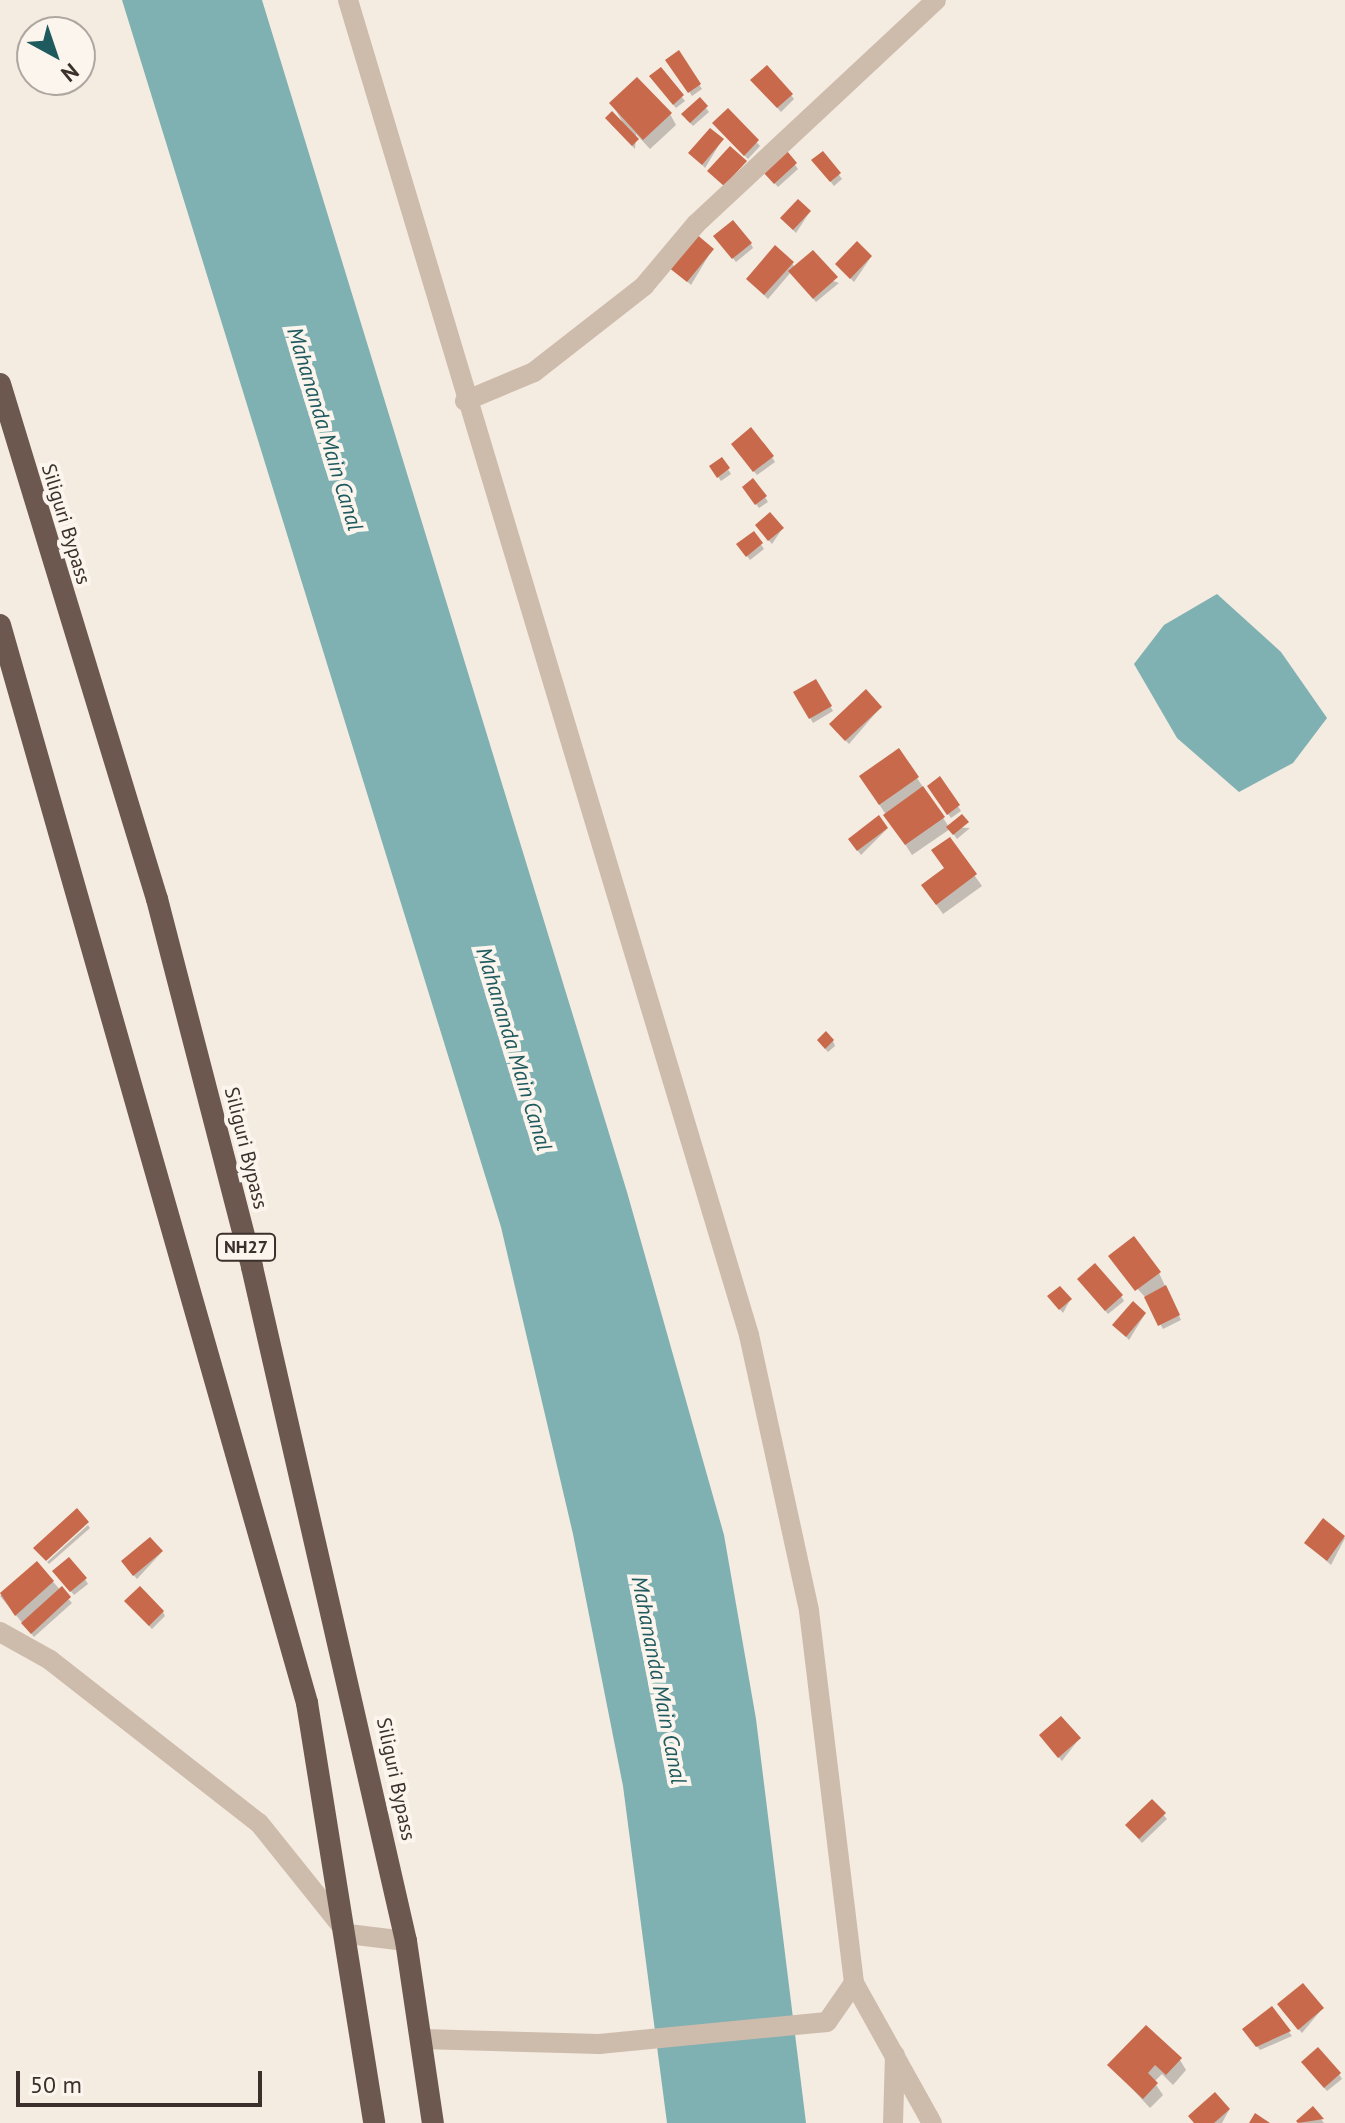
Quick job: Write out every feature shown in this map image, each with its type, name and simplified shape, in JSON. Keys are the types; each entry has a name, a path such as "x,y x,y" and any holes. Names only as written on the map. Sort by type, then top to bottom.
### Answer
{"highway":[{"name":"Siliguri Bypass","path":"0,384 161,914 336,1618 406,1941 433,2123"},
{"path":"0,625 307,1703 348,1934 374,2123"}],"street":[{"path":"348,0 465,401 749,1335 809,1611 854,1983 932,2123"},
{"path":"465,401 534,372 644,286 696,224 936,0"},
{"path":"0,1632 50,1660 259,1823 348,1934 406,1941"},
{"path":"422,2039 599,2044 827,2022 854,1983"},
{"path":"893,2123 895,2055"}],"water":[{"name":"Mahananda Main Canal","path":"122,0 262,0 627,1192 724,1535 756,1719 806,2123 667,2123 623,1786 573,1534 501,1227"},
{"path":"1217,594 1281,652 1327,718 1293,763 1239,792 1177,738 1134,664 1164,625"}],"building":[{"path":"679,50 701,84 688,93 665,60"},
{"path":"767,65 793,94 777,108 750,80"},
{"path":"661,67 684,95 673,105 649,76"},
{"path":"637,77 672,113 643,140 609,103"},
{"path":"700,97 708,106 690,123 681,114"},
{"path":"728,108 759,140 744,156 712,123"},
{"path":"612,111 639,139 632,146 605,118"},
{"path":"710,128 724,139 702,165 688,153"},
{"path":"730,146 747,161 724,186 707,171"},
{"path":"787,151 797,163 774,184 763,172"},
{"path":"823,151 841,173 830,182 811,160"},
{"path":"798,199 811,211 793,230 780,218"},
{"path":"733,220 752,243 732,259 713,236"},
{"path":"695,233 714,249 687,282 668,267"},
{"path":"857,241 872,256 850,279 835,264"},
{"path":"775,245 794,262 764,295 746,279"},
{"path":"813,250 838,277 813,299 788,271"},
{"path":"751,427 774,456 753,472 731,444"},
{"path":"722,457 730,468 717,478 709,466"},
{"path":"753,478 767,496 755,505 742,487"},
{"path":"770,512 784,528 768,541 755,525"},
{"path":"754,531 763,543 746,557 736,544"},
{"path":"816,679 832,706 809,719 793,692"},
{"path":"866,689 882,707 845,741 829,724"},
{"path":"899,748 919,777 879,805 859,776"},
{"path":"940,776 960,805 947,815 927,786"},
{"path":"923,786 945,817 905,845 883,815"},
{"path":"962,814 969,822 953,835 946,827"},
{"path":"879,815 888,828 857,851 848,839"},
{"path":"950,837 977,874 936,905 921,885 944,868 931,850"},
{"path":"826,1031 834,1040 825,1049 817,1040"},
{"path":"1134,1236 1161,1272 1135,1291 1108,1256"},
{"path":"1095,1263 1123,1295 1105,1311 1077,1279"},
{"path":"1166,1285 1180,1315 1158,1326 1144,1297"},
{"path":"1060,1286 1072,1299 1059,1310 1047,1296"},
{"path":"1133,1301 1146,1313 1126,1337 1112,1325"},
{"path":"77,1508 89,1522 46,1561 33,1548"},
{"path":"1323,1518 1345,1536 1327,1561 1304,1543"},
{"path":"150,1537 163,1551 133,1576 121,1561"},
{"path":"69,1557 87,1578 70,1592 52,1571"},
{"path":"37,1561 54,1581 15,1616 0,1593"},
{"path":"62,1586 71,1597 31,1634 21,1623"},
{"path":"140,1586 164,1611 149,1626 124,1601"},
{"path":"1061,1716 1081,1738 1058,1758 1039,1735"},
{"path":"1152,1799 1166,1813 1139,1839 1125,1825"},
{"path":"1303,1983 1324,2008 1298,2030 1277,2004"},
{"path":"1272,2006 1291,2031 1256,2047 1242,2029"},
{"path":"1146,2025 1182,2058 1166,2075 1155,2065 1148,2073 1158,2083 1143,2099 1107,2065"},
{"path":"1318,2047 1341,2073 1324,2088 1301,2062"},
{"path":"1215,2092 1230,2109 1214,2123 1194,2123 1188,2116"},
{"path":"1313,2106 1324,2119 1296,2121"},
{"path":"1255,2113 1270,2123 1249,2123"}]}
